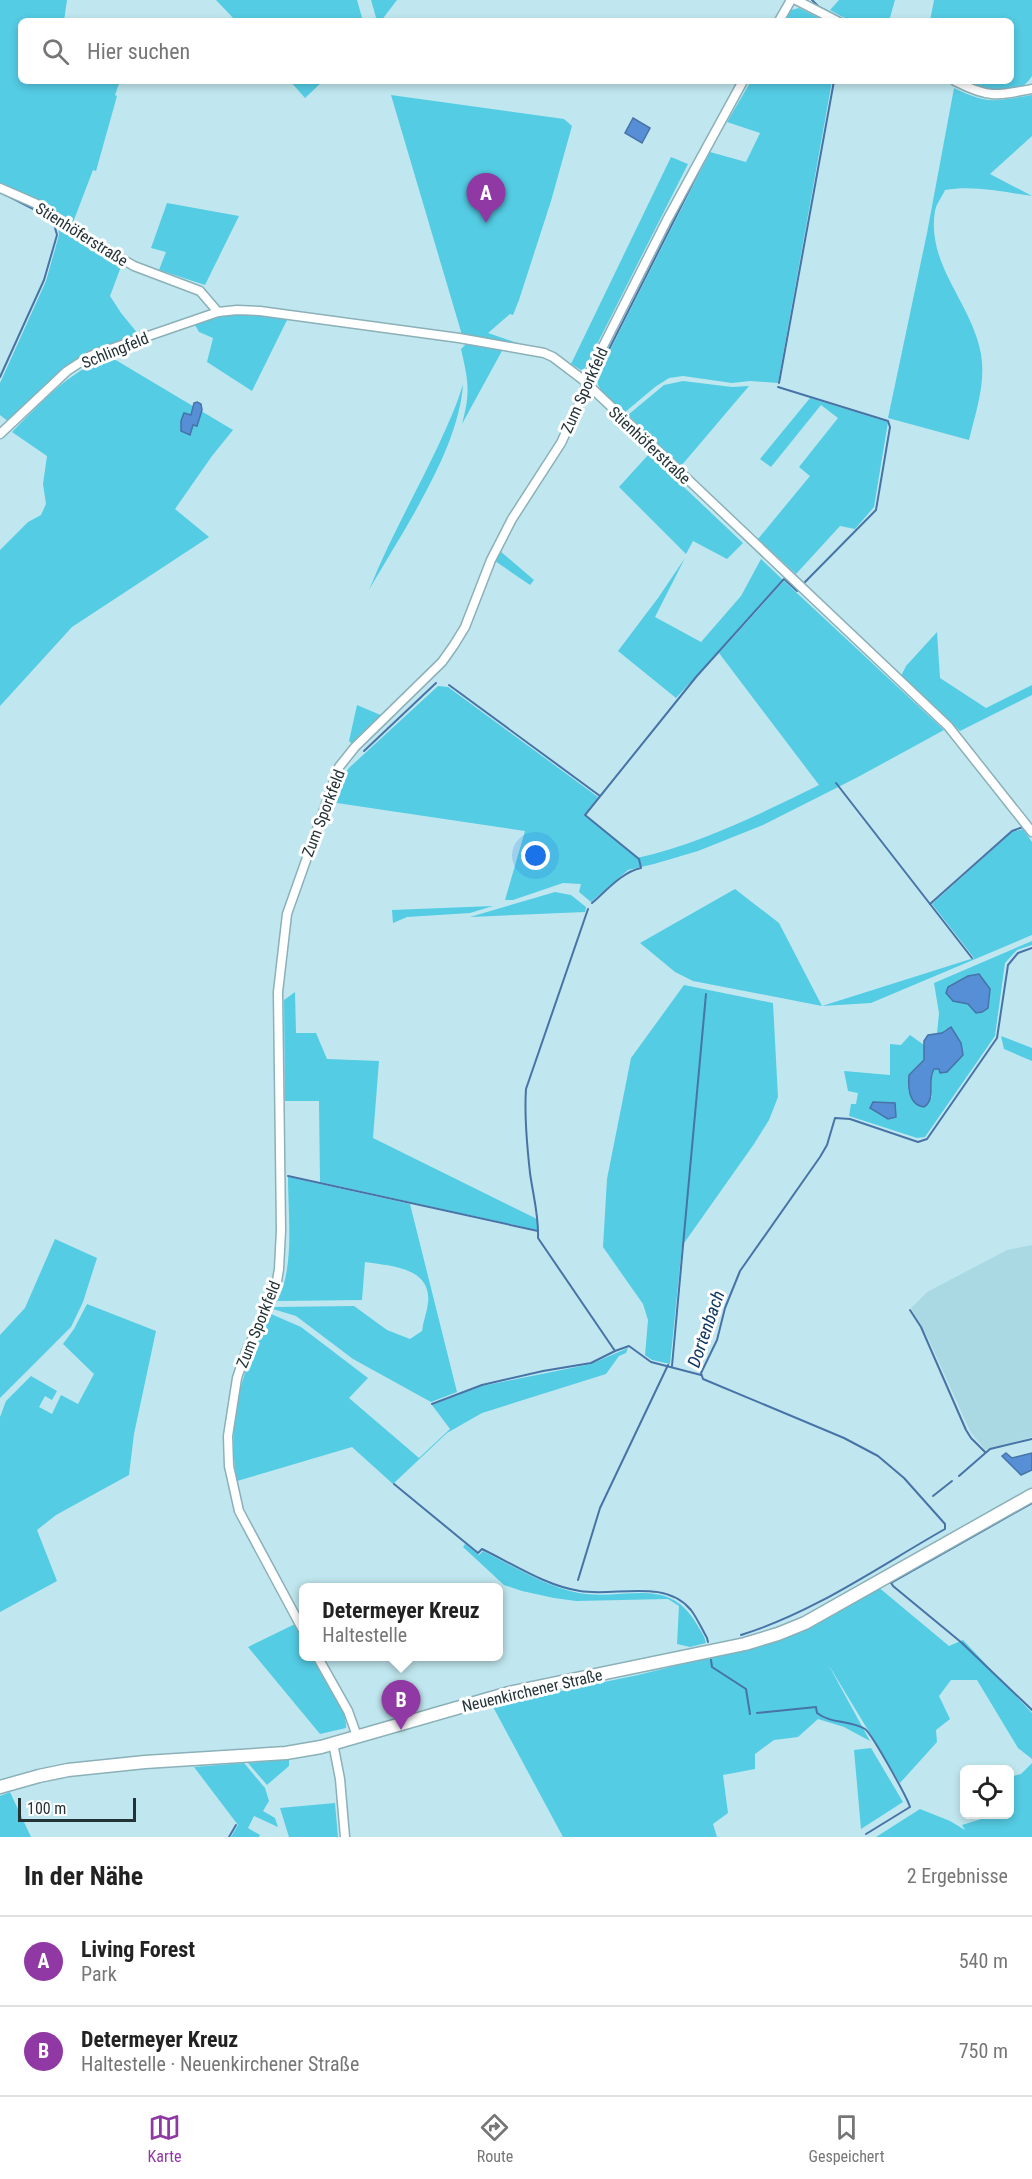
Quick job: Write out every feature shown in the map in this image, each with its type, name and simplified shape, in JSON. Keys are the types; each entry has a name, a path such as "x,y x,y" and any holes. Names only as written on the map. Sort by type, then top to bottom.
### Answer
{"street":[{"path":"781,18 791,0"},
{"path":"796,0 831,18"},
{"name":"Zum Sporkfeld","path":"299,1624 239,1511 229,1466 228,1447 237,1378 246,1352 273,1296 279,1269 281,1230 278,992 287,914 339,767 355,747 442,662 454,645 473,608 497,548 512,519 561,443 587,385 590,372 667,220 741,84"},
{"path":"960,84 977,93 990,95 1032,89"},
{"name":"Stienhöferstraße","path":"0,188 39,205 74,231 134,266 200,291 218,312 260,310 459,338 526,349 553,357 582,379 948,726 1032,832"},
{"name":"Schlingfeld","path":"0,434 67,370 90,356 218,312"},
{"name":"Neuenkirchener Straße","path":"0,1787 68,1770 145,1762 286,1754 357,1737 509,1693 683,1658 778,1634 805,1623 1032,1495"},
{"path":"320,1661 348,1711 357,1737"},
{"path":"333,1743 340,1779 345,1837"}],"shaded area":[{"path":"0,0 67,0 64,18 18,18 18,84 119,84 96,171 93,170 72,225 0,185"},
{"path":"216,0 357,0 362,18 233,18"},
{"path":"371,0 397,0 383,18 376,18"},
{"path":"839,0 895,0 890,18 845,18 830,10"},
{"path":"934,0 1032,0 1032,76 1025,84 1008,92 989,90 970,84 1014,84 1014,18 931,18"},
{"path":"799,8 819,18 787,18 791,10"},
{"path":"293,84 320,84 305,98"},
{"path":"749,84 831,84 778,383 750,381 732,383 683,376 669,378 624,413 602,392 597,376 710,152 746,162 760,133 727,122"},
{"path":"954,88 976,97 992,100 1032,95 1032,136 990,174 1032,196 977,189 945,190 935,211 934,231 937,249 943,267 969,318 981,354 981,386 969,440 888,418 927,233"},
{"path":"391,95 564,119 572,126 551,201 513,315 510,314 488,333 526,346 462,335"},
{"path":"633,118 650,128 642,143 625,133"},
{"path":"671,157 688,164 585,368 581,370 571,364"},
{"path":"167,203 239,216 205,285 159,270 166,252 151,248"},
{"path":"58,225 95,251 122,264 110,296 139,335 76,360 63,369 9,422 0,415 0,383 46,281 59,235"},
{"path":"259,314 288,318 252,391 207,362 213,338 199,332 195,325 219,315"},
{"path":"467,343 503,349 462,424 468,386 461,349"},
{"path":"109,356 233,430 175,509 209,537 72,627 0,706 0,550 28,522 41,515 46,504 43,484 47,456 12,432 68,380"},
{"path":"683,381 732,387 749,386 681,466 628,415 664,385"},
{"path":"463,384 459,409 440,463 412,517 369,590 439,444"},
{"path":"810,398 888,422 874,507 855,529 840,526 796,574 758,539 810,476 799,467 838,418 821,405 771,467 760,459"},
{"path":"194,403 201,404 202,410 197,426 193,425 190,435 181,431 181,421 184,413 191,415"},
{"path":"649,454 743,543 727,559 693,541 686,554 619,487"},
{"path":"500,551 534,580 530,585 495,561"},
{"path":"685,558 655,617 701,642 741,596 761,559 783,580 676,698 618,651"},
{"path":"784,581 944,730 763,825 698,851 628,870 591,902 579,892 581,884 563,883 513,900 505,900 525,831 330,802 338,781 350,767 438,686 448,687 598,797 584,815 637,858 708,836 797,796 819,785 719,653"},
{"path":"937,632 940,678 986,708 1032,685 1032,695 960,731 901,676 906,666"},
{"path":"357,705 383,716 352,744 349,741"},
{"path":"1023,829 1032,842 1032,935 871,1003 822,1006 974,958 932,904 1012,832"},
{"path":"735,889 779,923 822,1006 693,981 675,972 640,943"},
{"path":"555,892 571,895 586,907 585,912 470,917"},
{"path":"493,906 470,913 407,917 393,923 392,910"},
{"path":"1032,941 1032,945 1017,950 1005,963 995,1036 925,1137 917,1138 849,1116 851,1104 856,1104 858,1093 848,1091 844,1071 890,1075 890,1044 901,1045 910,1035 924,1045 924,1060 909,1075 932,1098 931,1076 934,1069 939,1069 946,1029 937,1034 939,1013 934,983"},
{"path":"979,974 990,989 988,1008 976,1013 968,1004 953,1001 946,993 948,987 968,976"},
{"path":"684,985 773,1003 778,1097 769,1120 754,1144 682,1246 670,1364 652,1360 645,1355 648,1320 643,1304 603,1247 607,1179 631,1058"},
{"path":"295,992 296,1033 316,1033 327,1059 379,1061 373,1138 537,1219 537,1230 320,1182 319,1101 285,1101 284,1000"},
{"path":"951,1027 961,1043 963,1055 947,1072 940,1073 939,1069 934,1069 930,1099 924,1107 919,1106 910,1095 909,1075 924,1060 924,1041 928,1035 942,1033"},
{"path":"1001,1036 1032,1048 1032,1061 1004,1049"},
{"path":"873,1102 895,1103 896,1117 888,1119 870,1108"},
{"path":"288,1177 410,1204 457,1392 431,1402 353,1359 296,1316 273,1309 274,1307 354,1306 387,1330 410,1339 422,1331 428,1303 427,1291 423,1282 416,1275 397,1267 365,1262 362,1300 277,1301 283,1288 288,1257"},
{"path":"55,1239 97,1258 83,1302 71,1327 0,1398 0,1335 25,1308"},
{"path":"1032,1245 1032,1437 985,1450 970,1431 929,1340 911,1308 927,1292 1007,1250"},
{"path":"87,1304 156,1331 134,1434 129,1475 56,1515 37,1530 57,1581 0,1612 0,1417 6,1401 31,1376 57,1391 52,1400 45,1396 39,1407 52,1414 61,1395 78,1404 94,1374 63,1344"},
{"path":"271,1314 301,1327 368,1378 349,1398 419,1458 450,1429 432,1405 482,1386 591,1364 628,1348 606,1374 482,1413 447,1433 393,1484 352,1447 237,1481 234,1438 239,1395 252,1353"},
{"path":"1006,1453 1012,1458 1032,1453 1032,1470 1021,1475 1002,1456"},
{"path":"465,1544 479,1555 483,1551 554,1586 579,1593 596,1595 644,1593 672,1599 685,1608 701,1631 706,1643 690,1647 677,1644 679,1606 668,1599 576,1601 522,1591 504,1585 463,1547"},
{"path":"877,1586 949,1646 963,1640 1032,1713 1032,1759 1018,1748 977,1680 951,1680 939,1696 950,1719 936,1730 937,1742 900,1783 828,1664 870,1741 844,1727 818,1719 798,1737 774,1740 755,1754 755,1769 723,1775 728,1813 713,1824 717,1837 563,1837 492,1705 638,1675 743,1649"},
{"path":"295,1624 299,1632 299,1661 315,1661 339,1701 346,1720 346,1728 320,1734 248,1647"},
{"path":"871,1748 903,1802 861,1829 854,1750"},
{"path":"289,1759 289,1766 267,1785 248,1763"},
{"path":"244,1763 265,1788 269,1801 263,1811 275,1818 278,1827 254,1816 248,1828 260,1835 259,1837 231,1837 238,1825 194,1767"},
{"path":"1032,1763 1032,1837 876,1837 920,1809 950,1821 965,1830 962,1825 981,1819 1014,1819 1014,1776 1021,1774"},
{"path":"10,1792 31,1837 0,1837 0,1796"},
{"path":"335,1803 338,1837 289,1837 280,1808"}],"waterway":[{"path":"812,0 819,7 840,18"},
{"path":"779,383 833,84"},
{"path":"595,387 593,382 596,375 705,159"},
{"path":"4,194 47,216"},
{"path":"0,377 44,280 57,235 53,220"},
{"path":"778,387 888,421 890,427 876,510 805,582"},
{"path":"592,903 621,877 641,868 639,859 585,815 696,677 784,579 797,591"},
{"path":"364,751 436,683"},
{"path":"449,685 600,796"},
{"path":"836,783 972,958"},
{"path":"930,904 1012,831 1023,827"},
{"path":"588,909 526,1089 527,1142 538,1238 615,1351 629,1346 651,1362 701,1375"},
{"name":"Dortenbach","path":"741,1635 795,1614 945,1529 945,1524 904,1478 878,1456 844,1438 703,1379 701,1373 717,1340 725,1308 740,1271 820,1157 827,1145 835,1118 850,1119 918,1142 927,1139 997,1038 1008,965 1018,953 1032,948"},
{"path":"672,1366 706,994"},
{"path":"288,1176 538,1231"},
{"path":"910,1310 921,1327 966,1430 985,1452"},
{"path":"432,1404 482,1385 591,1363 615,1351"},
{"path":"578,1580 600,1508 668,1365"},
{"path":"959,1476 990,1449 1032,1439"},
{"path":"933,1496 952,1481"},
{"path":"394,1484 478,1553 482,1549 542,1579 580,1591 654,1592 668,1594 680,1600 691,1610 708,1642"},
{"path":"891,1583 1032,1503"},
{"path":"890,1581 893,1586 962,1643 1032,1710"},
{"path":"711,1660 712,1667 746,1689 750,1714"},
{"path":"757,1713 816,1707 817,1713 822,1716 859,1726 869,1733 910,1807 866,1834"},
{"path":"229,1837 236,1825"}],"place":[{"name":"Living Forest","path":"486,223"},
{"name":"Determeyer Kreuz","path":"401,1730"}]}
